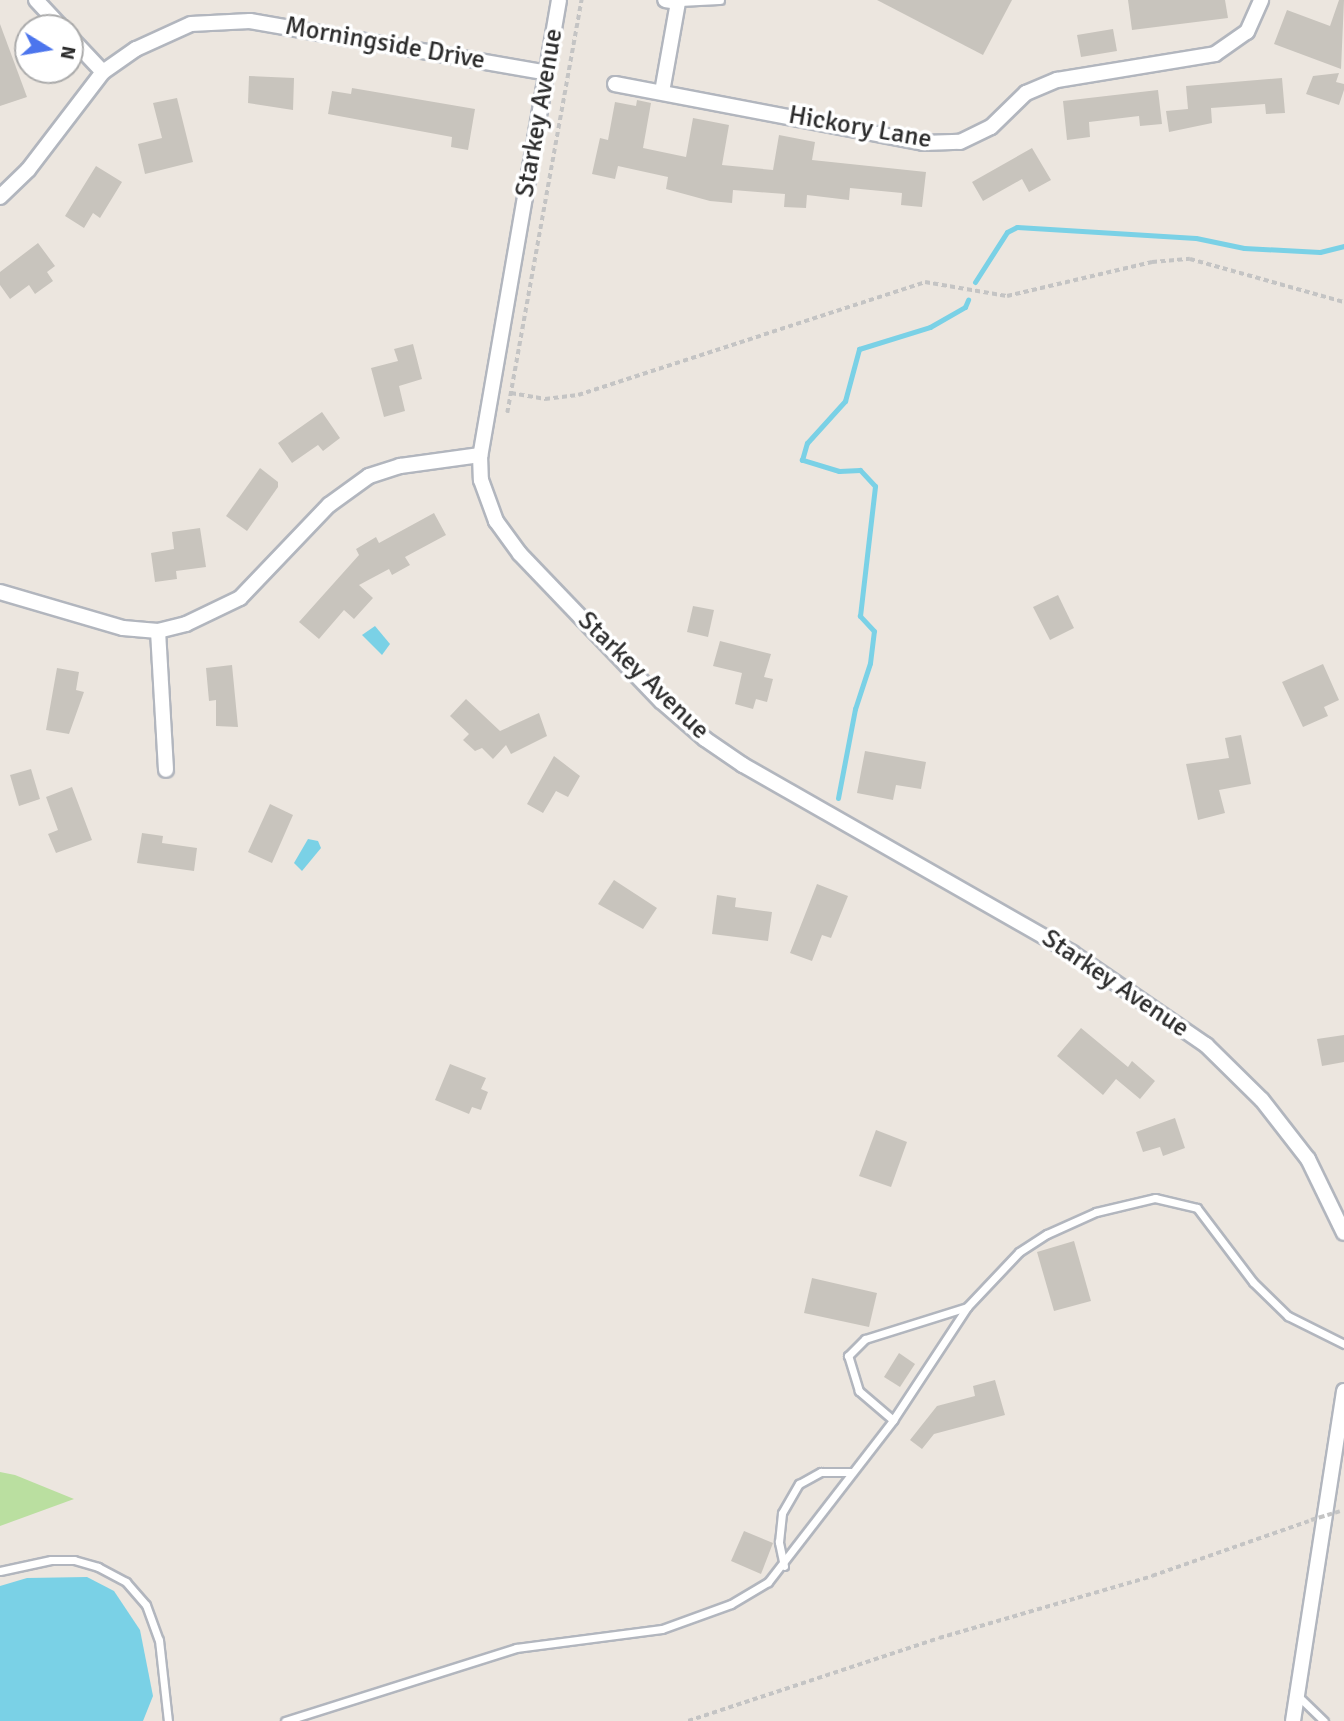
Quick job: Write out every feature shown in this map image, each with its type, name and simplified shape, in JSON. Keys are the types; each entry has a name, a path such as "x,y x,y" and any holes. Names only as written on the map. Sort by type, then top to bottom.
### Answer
{"street":[{"path":"36,0 49,14"},
{"name":"Starkey Avenue","path":"559,0 480,455 488,503 520,554 662,701 743,765 1054,942 1152,1004 1206,1045 1262,1100 1308,1159 1344,1233"},
{"name":"Hickory Lane","path":"615,84 923,143 960,142 991,127 1026,93 1057,80 1215,54 1248,32 1261,0"},
{"path":"662,92 672,1"},
{"name":"Morningside Drive","path":"0,197 28,170 103,72 167,33 191,24 230,20 547,73"},
{"path":"84,52 103,72"},
{"path":"0,592 83,618 158,631 214,613 240,598 329,505 369,476 400,466 480,455"},
{"path":"158,631 166,770"},
{"path":"1293,1721 1344,1391"}],"lane":[{"path":"672,1 719,0"},
{"path":"285,1721 516,1648 662,1629 731,1604 768,1582 783,1566 893,1420 968,1307 1019,1252 1047,1234 1096,1212 1154,1198 1181,1201 1206,1217 1253,1282 1289,1316 1344,1344"},
{"path":"893,1420 859,1391 848,1356 865,1339 968,1307"},
{"path":"783,1566 779,1542 782,1513 799,1484 821,1472 852,1472"},
{"path":"0,1571 51,1560 74,1560 98,1567 126,1583 146,1605 159,1640 168,1721"},
{"path":"1297,1695 1324,1721"}],"path":[{"path":"507,412 580,0"},
{"path":"510,393 545,399 578,395 925,282 1007,296 1152,262 1183,259 1344,302"},
{"path":"688,1721 939,1638 1152,1576 1344,1510"}],"green space":[{"path":"0,1472 15,1475 74,1499 0,1526"}],"water":[{"path":"375,626 390,644 382,655 362,635"},
{"path":"308,839 318,841 321,848 302,871 294,863"},
{"path":"87,1577 114,1591 140,1630 153,1696 143,1721 0,1721 0,1586 27,1578"}],"building":[{"path":"877,0 1012,0 983,55"},
{"path":"1128,0 1225,0 1228,18 1132,30"},
{"path":"1339,0 1344,0 1341,69 1274,44 1287,10 1330,26"},
{"path":"0,24 14,62 14,84 22,84 27,97 0,106"},
{"path":"1113,29 1117,51 1081,57 1077,35"},
{"path":"1339,73 1336,82 1344,84 1344,90 1339,105 1306,94 1313,76"},
{"path":"249,76 294,78 293,110 248,103"},
{"path":"1282,78 1285,113 1266,114 1265,104 1211,108 1212,123 1169,132 1166,111 1188,109 1186,86"},
{"path":"352,88 475,109 468,150 451,147 452,137 328,114 332,91 351,94"},
{"path":"1158,90 1162,124 1140,126 1139,116 1089,122 1090,137 1067,140 1063,101"},
{"path":"177,98 193,162 145,174 138,144 162,138 153,103"},
{"path":"637,100 651,103 643,148 686,157 693,118 729,125 722,165 773,170 779,135 815,142 812,160 926,172 922,207 901,205 902,193 850,188 849,200 807,195 806,208 784,207 785,194 733,190 732,203 710,201 666,189 668,177 618,166 615,179 592,174 600,138 608,140 615,102 636,106"},
{"path":"1032,148 1051,180 1029,192 1022,179 983,201 972,182"},
{"path":"96,166 122,182 100,218 93,213 84,228 65,216"},
{"path":"38,243 55,266 47,272 53,281 35,294 29,285 10,299 0,285 0,272"},
{"path":"413,344 422,379 399,386 405,411 384,417 371,368 398,361 394,349"},
{"path":"322,412 340,438 323,451 318,445 292,463 278,443"},
{"path":"260,468 278,482 278,487 247,531 226,516"},
{"path":"434,513 446,535 405,557 410,565 392,575 389,569 359,585 373,598 354,619 344,610 319,639 299,622 359,555 356,549 376,537 379,543"},
{"path":"200,528 206,567 176,571 177,579 155,582 151,553 174,549 172,532"},
{"path":"1058,595 1074,628 1050,640 1033,607"},
{"path":"693,606 714,610 708,637 687,632"},
{"path":"720,641 771,654 764,677 773,679 767,702 756,699 753,709 735,704 742,673 713,666"},
{"path":"1323,664 1339,700 1324,707 1328,716 1303,727 1282,682"},
{"path":"232,665 238,727 216,726 216,700 209,701 206,668"},
{"path":"57,668 79,672 76,690 84,692 69,734 46,730"},
{"path":"466,699 500,731 539,713 547,736 511,754 506,745 493,759 482,748 475,751 463,740 469,734 450,716"},
{"path":"1241,735 1251,784 1219,790 1225,813 1198,820 1186,764 1229,758 1225,738"},
{"path":"865,751 926,762 921,789 896,785 893,800 857,793"},
{"path":"554,756 580,776 568,797 556,791 543,813 527,804"},
{"path":"31,769 40,799 19,806 10,775"},
{"path":"72,787 92,840 56,853 48,834 58,830 46,797"},
{"path":"270,804 293,815 272,863 248,852"},
{"path":"142,833 163,836 162,843 197,848 194,871 137,863"},
{"path":"614,880 657,908 643,929 598,904"},
{"path":"817,884 848,896 831,938 822,935 812,961 790,953"},
{"path":"717,895 736,898 735,907 772,912 768,941 712,934"},
{"path":"1081,1028 1128,1067 1132,1061 1155,1081 1140,1099 1116,1079 1103,1095 1057,1056"},
{"path":"1344,1035 1344,1062 1322,1066 1317,1039"},
{"path":"450,1064 486,1078 481,1089 488,1092 481,1110 472,1107 469,1114 435,1100"},
{"path":"1175,1118 1185,1148 1163,1156 1160,1147 1143,1152 1136,1132"},
{"path":"876,1130 907,1142 891,1187 859,1176"},
{"path":"1074,1241 1091,1301 1054,1311 1037,1252"},
{"path":"812,1278 877,1293 869,1327 804,1313"},
{"path":"899,1353 915,1364 900,1387 884,1377"},
{"path":"995,1380 1005,1415 934,1434 922,1449 910,1440 937,1406 975,1396 973,1386"},
{"path":"744,1531 773,1543 761,1574 731,1561"}],"waterway":[{"path":"975,282 1007,232 1017,227 1196,238 1244,248 1320,252 1344,246"},
{"path":"838,798 855,709 870,663 874,631 860,616 875,486 860,470 839,471 802,460 807,443 845,401 859,349 930,327 965,307 968,300"}]}
